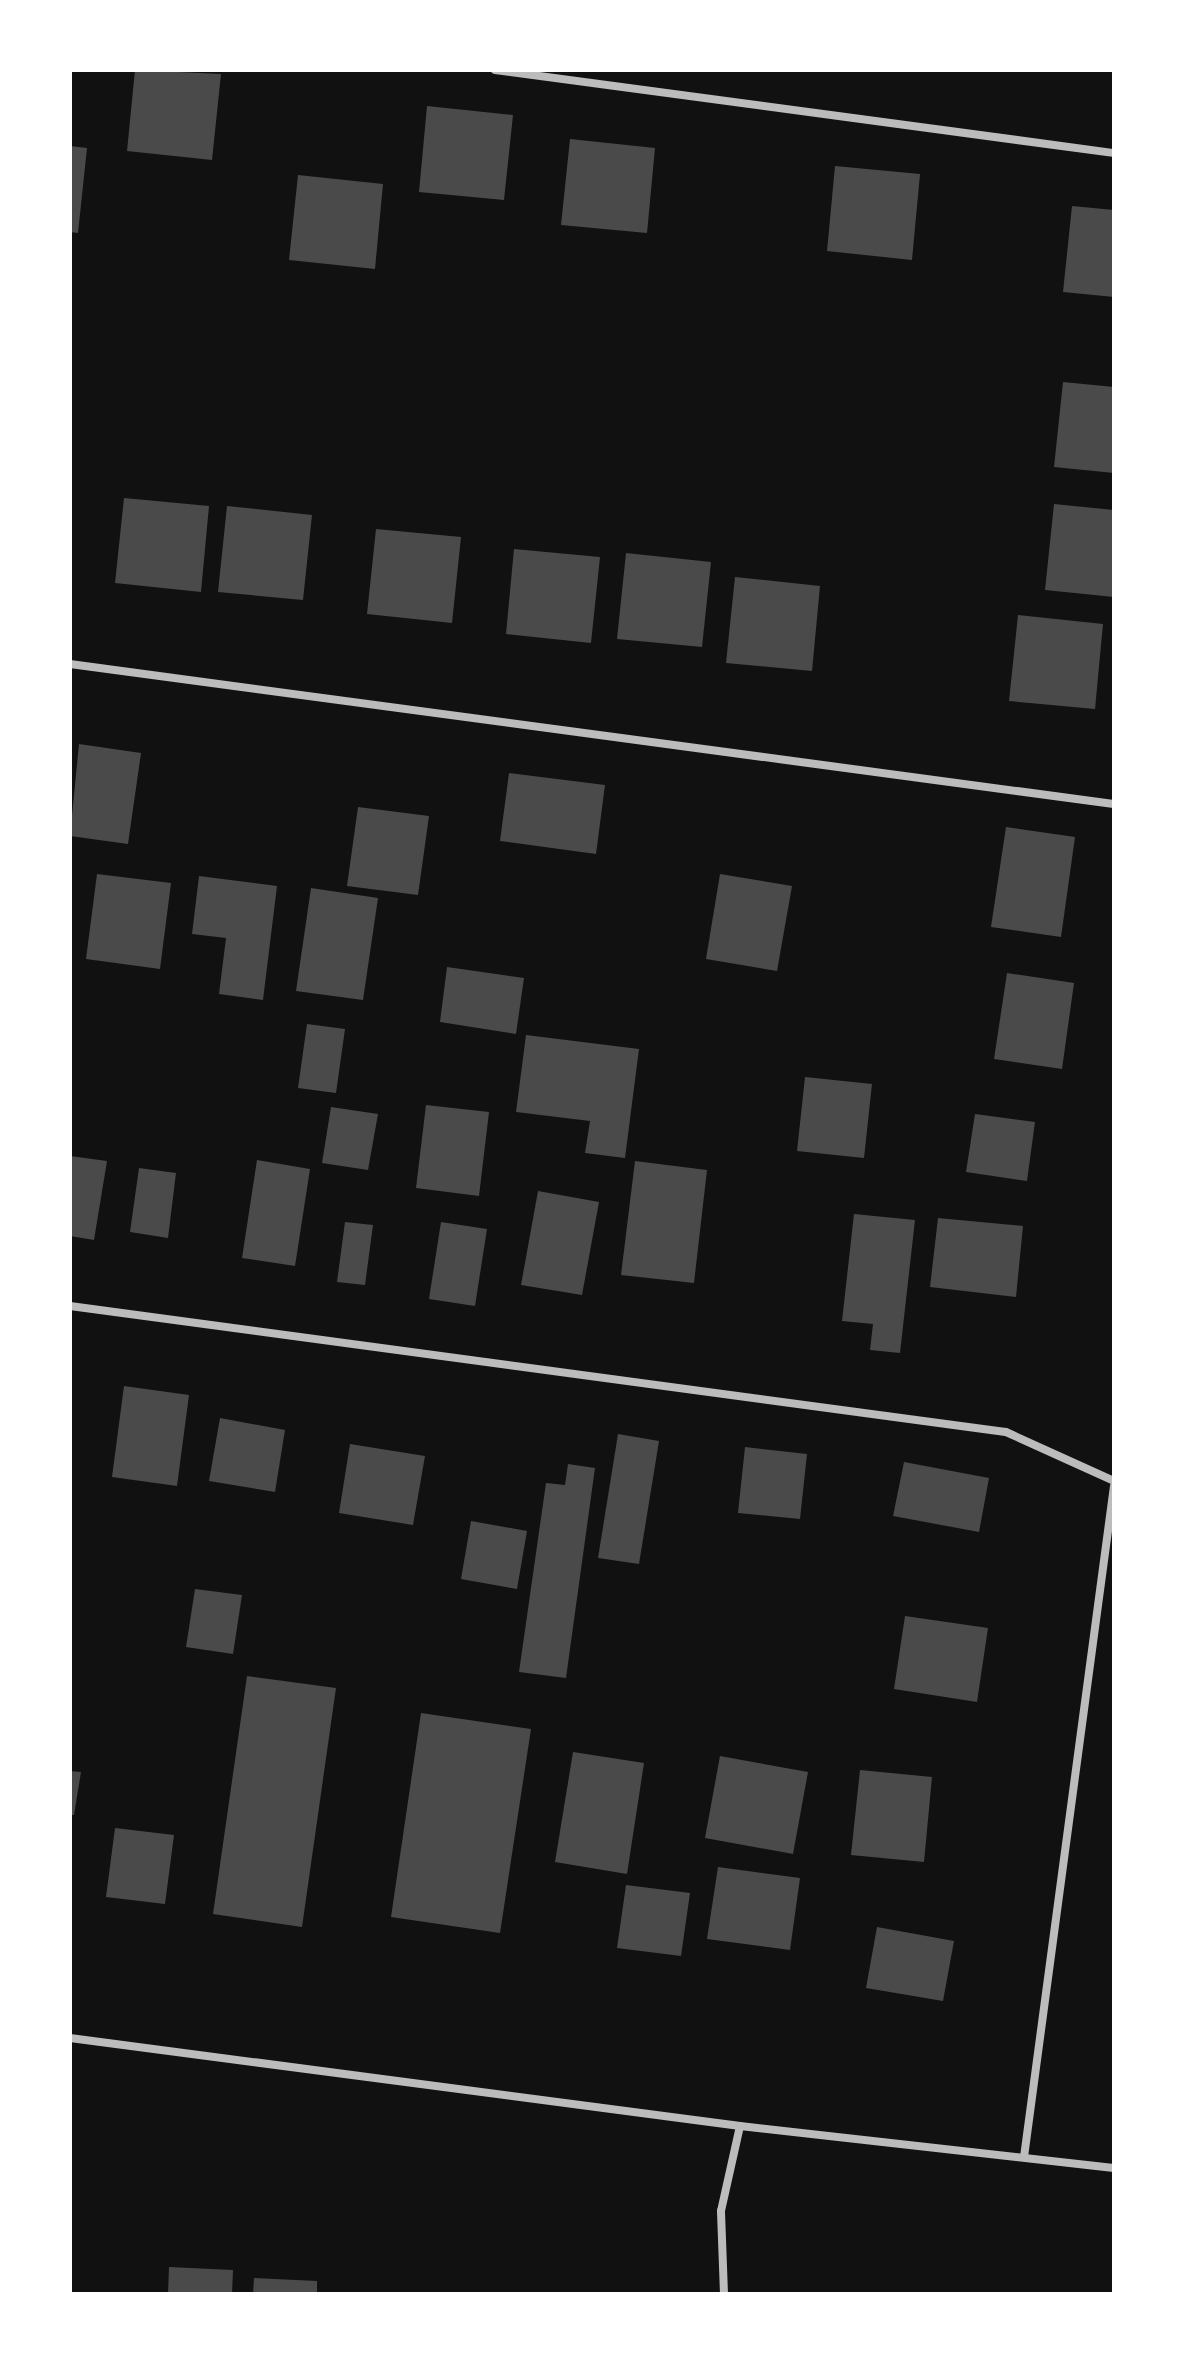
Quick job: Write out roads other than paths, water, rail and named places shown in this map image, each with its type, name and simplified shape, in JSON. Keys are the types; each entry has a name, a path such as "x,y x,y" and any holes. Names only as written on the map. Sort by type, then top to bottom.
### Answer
{"street":[{"path":"495,70 1114,153"},
{"path":"70,664 1114,804"},
{"path":"70,1306 1006,1432 1114,1484 1024,2157"},
{"path":"70,2038 740,2126 1114,2168"},
{"path":"724,2294 721,2211 740,2126"}]}
